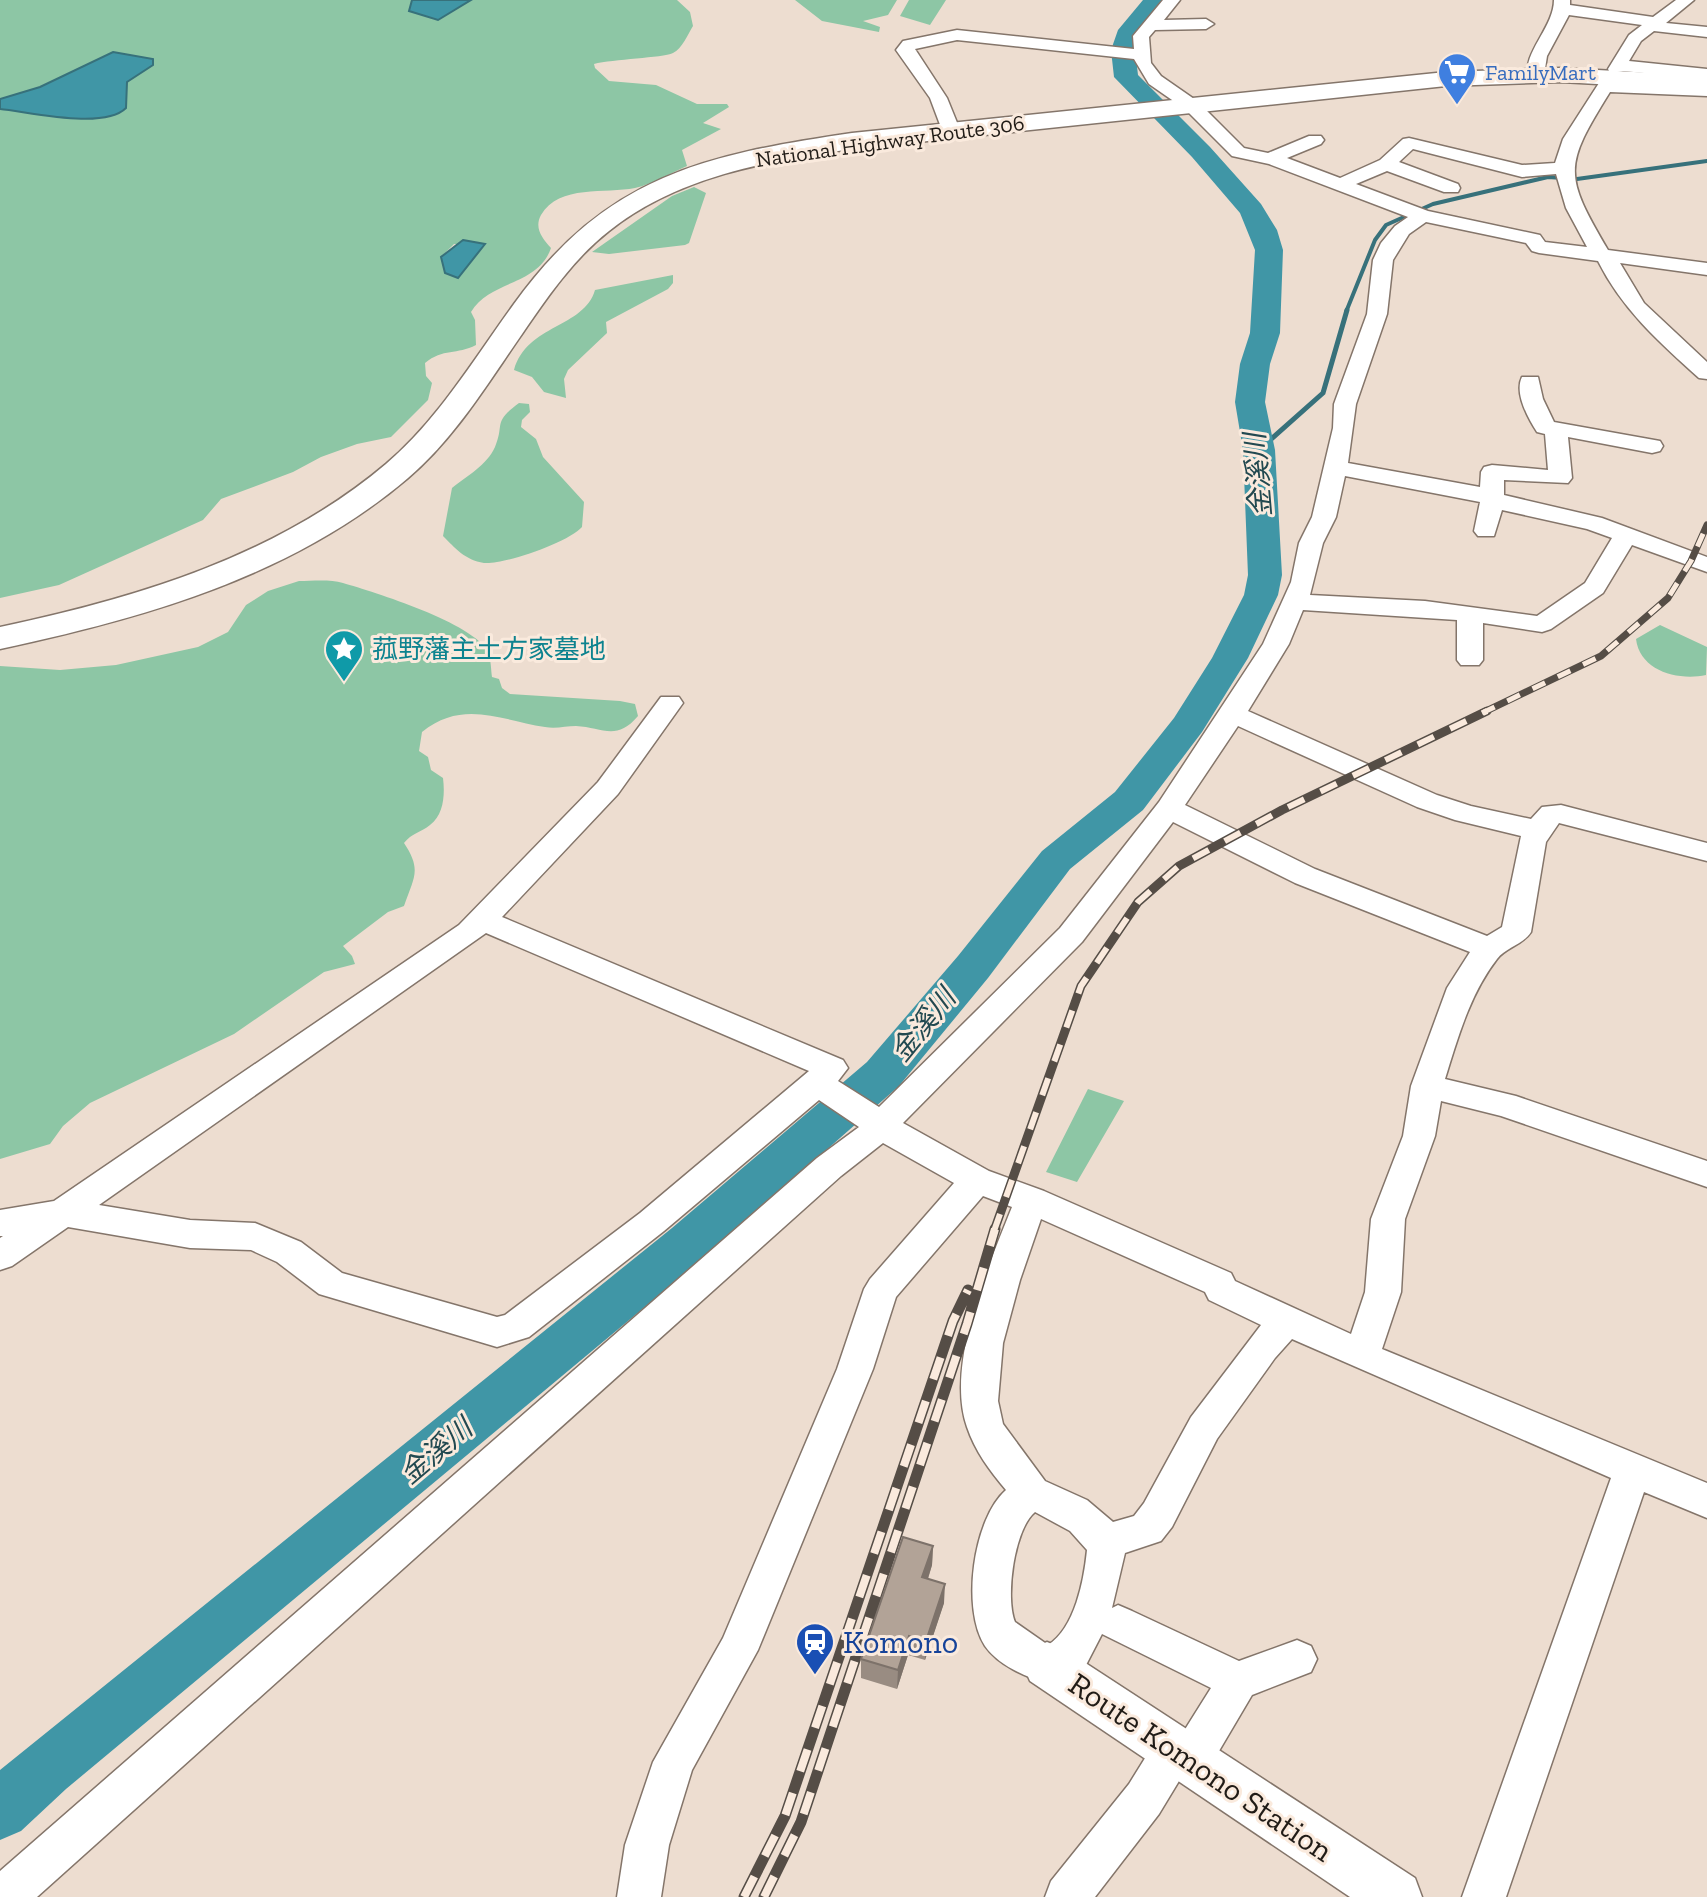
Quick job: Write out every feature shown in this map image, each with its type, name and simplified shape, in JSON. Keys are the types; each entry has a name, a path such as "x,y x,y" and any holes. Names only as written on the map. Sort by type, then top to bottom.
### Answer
{"highway":[{"name":"National Highway Route 306","path":"0,638 110,612 206,579 290,542 358,501 395,473 442,425 570,252 605,221 650,194 697,174 770,154 951,130 1446,79 1535,75 1619,76 1707,83"}],"main road":[{"name":"Route Komono Station","path":"1047,1665 1396,1897"}],"street":[{"path":"1172,0 1141,36 1139,54 1145,68 1183,106 1238,152 1270,159 1415,213 1533,239 1539,247 1707,269"},
{"path":"1535,75 1534,64 1561,20 1563,5 1707,32"},
{"path":"1620,61 1635,38 1679,5 1707,17"},
{"path":"1148,25 1206,24"},
{"path":"951,130 948,117 930,86 904,50 909,45 957,35 1139,54"},
{"path":"1620,61 1704,56"},
{"path":"1620,61 1707,74"},
{"path":"1707,91 1605,87 1565,157 1566,175 1580,216 1616,279 1642,316 1707,373"},
{"path":"1270,159 1315,140"},
{"path":"1340,185 1386,164 1409,143 1522,171 1566,175"},
{"path":"1386,164 1451,188"},
{"path":"4,1897 877,1123 1071,935 1169,808 1276,644 1336,468 1345,404 1377,314 1383,260 1388,247 1415,213"},
{"path":"1530,382 1532,402 1537,405 1545,427 1652,446"},
{"path":"1486,531 1492,498 1492,472 1560,478 1556,429"},
{"path":"1336,468 1448,486 1602,525 1625,537 1707,565"},
{"path":"1293,598 1425,608 1542,624 1594,588 1625,537"},
{"path":"1470,615 1470,660"},
{"path":"0,1256 482,921 608,788 670,703"},
{"path":"1233,714 1427,801 1465,814 1537,830"},
{"path":"1169,808 1305,876 1489,948"},
{"path":"1362,1356 1383,1292 1388,1219 1419,1136 1427,1086 1462,988 1489,948 1516,932 1532,842 1537,830 1552,813 1707,852"},
{"path":"0,1223 65,1213 190,1234 255,1237 289,1252 331,1284 487,1330 507,1330 516,1327 652,1222 820,1086 832,1068 532,939 482,921"},
{"path":"820,1086 877,1123 977,1180 1032,1200 1219,1283 1221,1290 1362,1356 1707,1501"},
{"path":"1427,1086 1505,1105 1707,1174"},
{"path":"639,1897 647,1845 674,1762 697,1716 738,1650 855,1369 882,1289 977,1180"},
{"path":"1032,1200 1000,1279 980,1379 979,1406 990,1439 1032,1494 1048,1499 1088,1525 1104,1542 1107,1559 1077,1645 1064,1659 1047,1665 1006,1642 995,1627 990,1606 1008,1514 1019,1500 1032,1494"},
{"path":"1104,1542 1147,1529 1158,1515 1204,1428 1262,1347 1287,1321"},
{"path":"1484,1897 1632,1471"},
{"path":"1118,1624 1238,1681"},
{"path":"1067,1897 1238,1681 1297,1659"}],"green space":[{"path":"0,0 677,0 690,12 693,26 682,45 673,53 602,62 594,64 595,68 609,81 656,85 697,104 727,104 729,107 703,123 721,129 682,150 687,166 655,181 623,190 571,194 549,205 538,224 542,237 551,248 545,260 525,277 479,302 471,312 475,320 476,345 438,355 425,363 426,376 432,383 428,400 391,437 357,444 321,457 293,472 221,499 203,520 59,585 0,598","holes":["454,244 485,244 459,277 441,257"]},
{"path":"795,0 897,0 888,15 863,21 880,27 879,32 822,21"},
{"path":"909,0 946,0 930,25 900,16"},
{"path":"694,187 706,193 689,243 609,254 592,252 672,196"},
{"path":"673,275 673,283 668,289 606,322 607,333 568,370 564,379 566,398 544,392 532,377 514,370 531,343 580,312 595,290"},
{"path":"519,403 529,404 530,412 522,420 521,427 536,439 543,457 584,502 582,527 551,546 484,563 461,553 443,536 452,488 487,459 498,439 502,419"},
{"path":"299,581 343,583 422,610 464,630 488,652 492,677 499,679 502,688 510,694 620,701 635,704 638,716 623,729 608,731 576,726 549,728 482,714 467,714 437,722 422,732 419,751 428,757 431,770 443,778 441,810 435,821 404,843 415,867 404,906 388,912 343,946 355,964 324,972 234,1034 90,1103 63,1126 50,1144 0,1159 0,666 60,670 116,665 198,647 228,632 246,605 268,591"},
{"path":"1660,625 1707,647 1706,675 1673,675 1645,659 1636,639"},
{"path":"1088,1089 1124,1101 1077,1182 1046,1172"}],"water":[{"path":"412,0 471,0 438,20 409,11"},
{"path":"113,52 153,59 153,65 127,82 126,108 116,114 84,119 0,109 0,99 40,87"},
{"path":"463,240 485,244 458,278 445,273 441,257"}],"building":[{"path":"903,1537 933,1546 922,1577 945,1584 926,1641 909,1636 898,1670 861,1659"}],"waterway":[{"name":"金溪川","path":"0,1810 45,1769 689,1242 883,1074 973,967 1056,860 1129,801 1189,724 1230,658 1261,595 1265,575 1259,450 1250,402 1255,364 1265,333 1269,250 1252,210 1201,152 1126,77 1123,50 1129,30 1155,0"},
{"path":"1346,312 1375,240 1386,225 1433,204 1548,177 1577,179 1707,161"},
{"path":"1259,450 1323,393 1347,310"}],"railway":[{"path":"1482,713 1601,656 1668,598 1691,561 1707,525"},
{"path":"994,1231 1081,986 1138,902 1179,866 1282,810 1487,711"},
{"path":"764,1897 801,1822 967,1324 995,1229"},
{"path":"744,1897 785,1816 953,1321 968,1290"}],"place":[{"name":"FamilyMart","path":"1457,106"},
{"name":"菰野藩主土方家墓地","path":"344,683"},
{"name":"Komono","path":"815,1676"}]}
